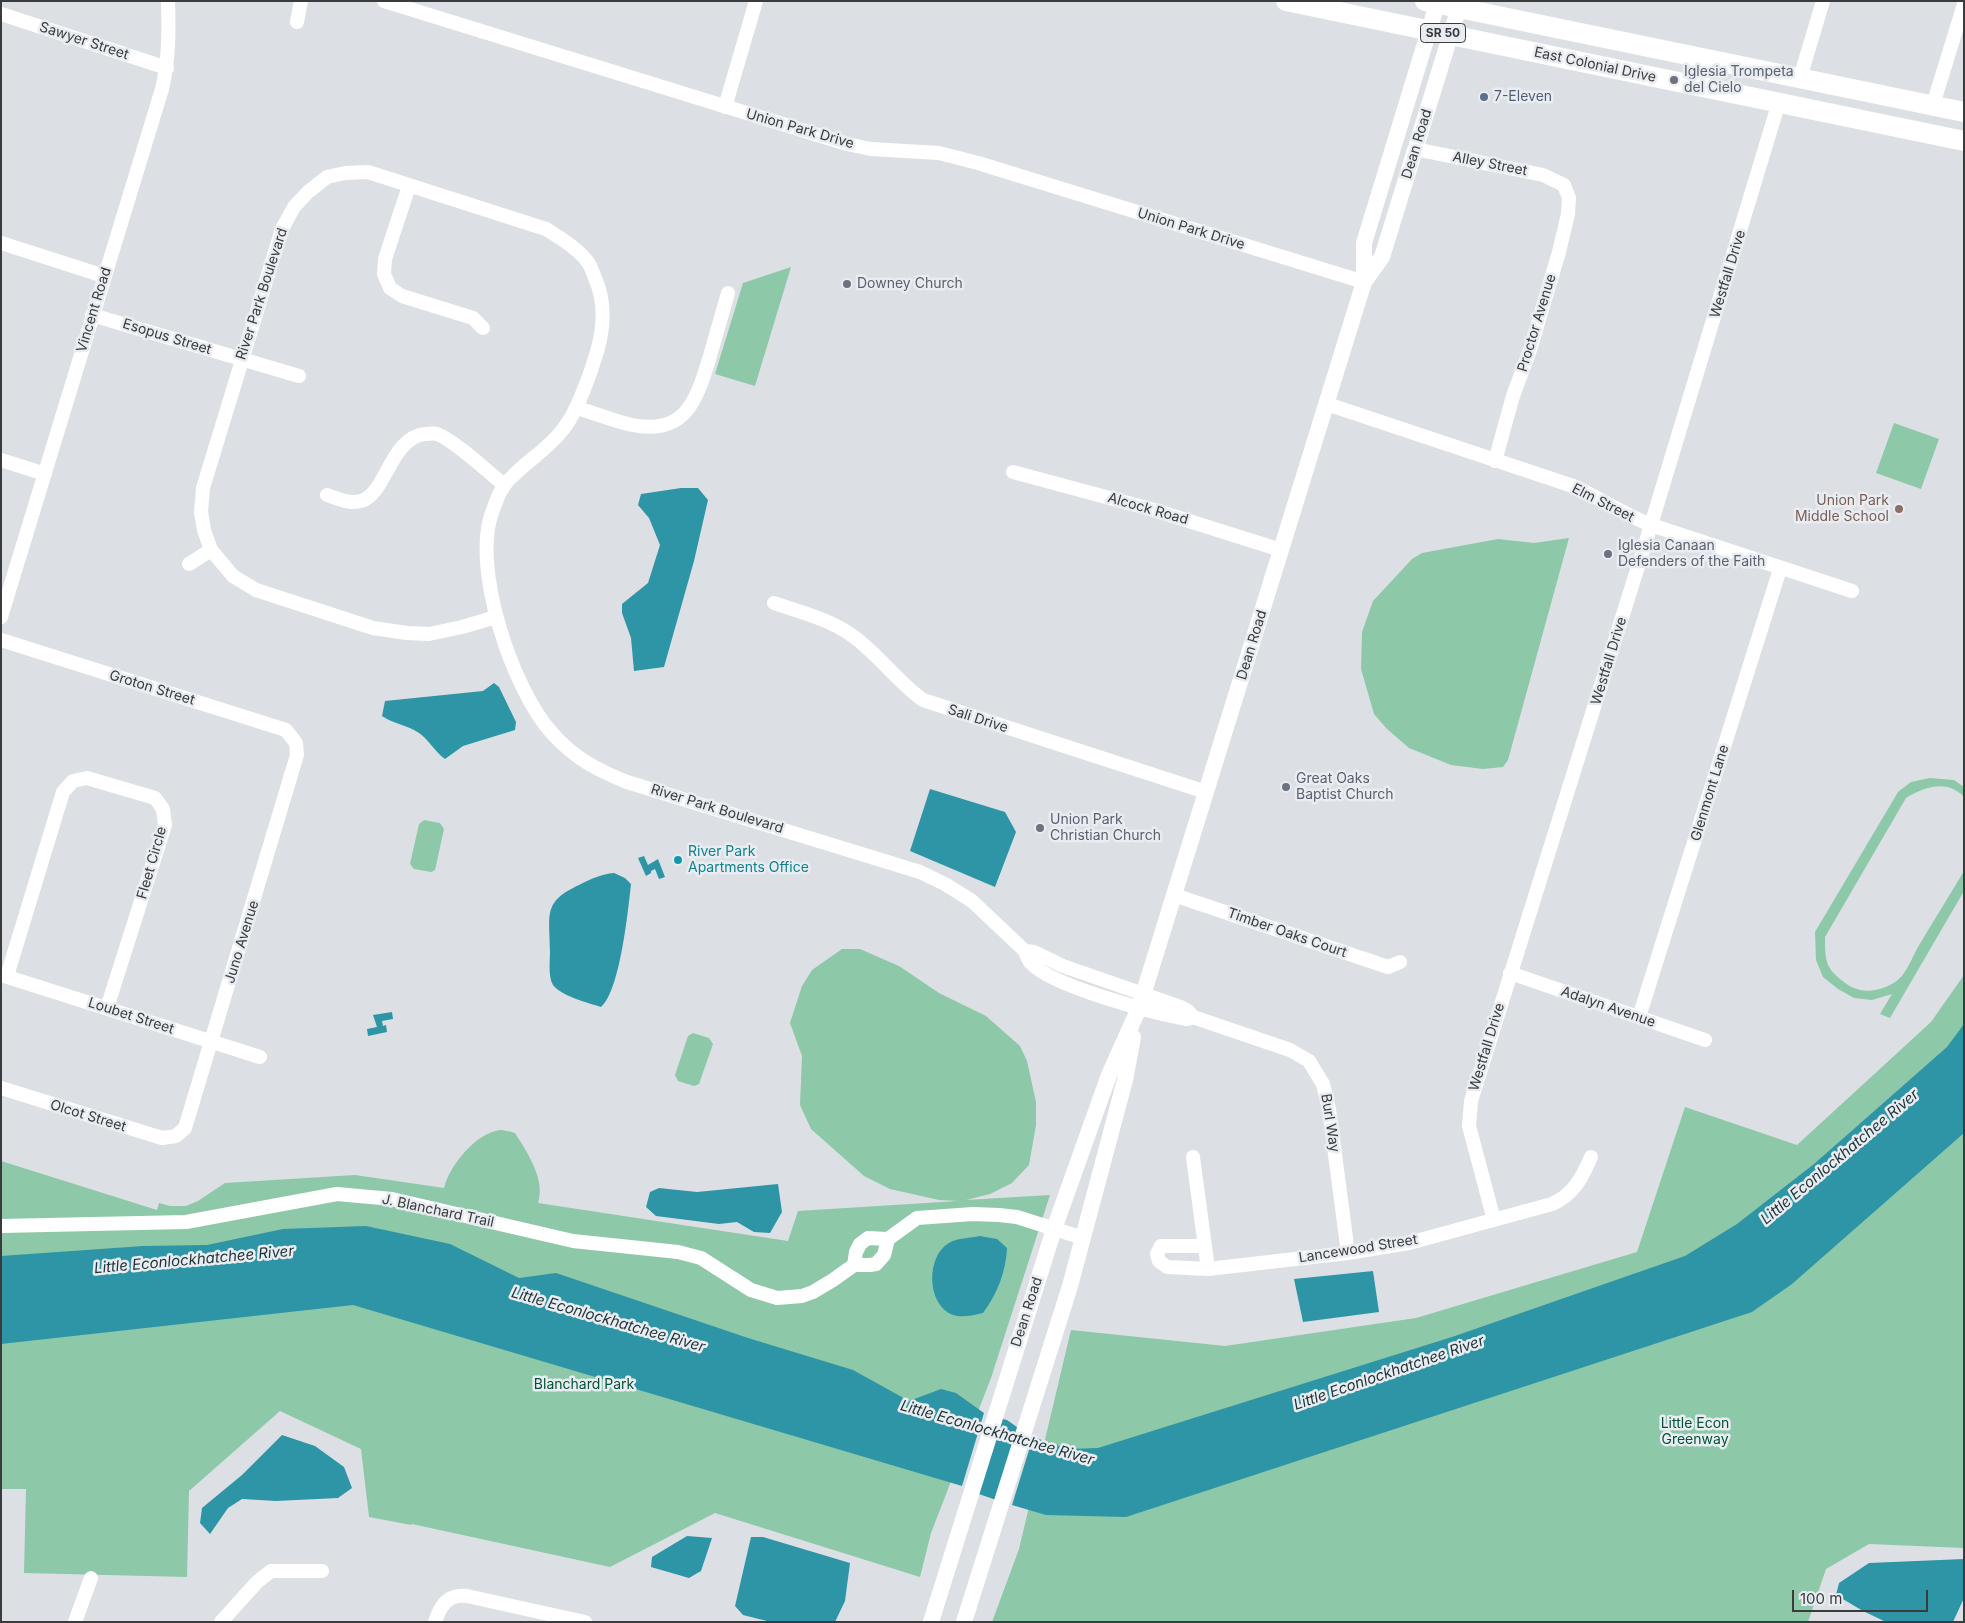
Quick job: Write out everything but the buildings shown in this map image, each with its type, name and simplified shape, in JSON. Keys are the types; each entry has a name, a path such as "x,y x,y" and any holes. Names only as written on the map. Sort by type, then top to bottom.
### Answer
{"highway":[{"name":"East Colonial Drive","path":"1286,1 1964,141"},
{"name":"East Colonial Drive","path":"1433,2 1460,5 1964,112"},
{"path":"1779,102 1783,95 1789,92 1816,96 1850,88"}],"main road":[{"name":"Dean Road","path":"931,1622 1000,1395 1054,1229 1109,1076 1141,1001 1327,404 1364,282 1364,243 1429,31 1433,2"},
{"name":"Dean Road","path":"1364,282 1382,257 1460,5"},
{"name":"Dean Road","path":"964,1622 1083,1238 1125,1080 1141,1001"}],"street":[{"name":"Vincent Road","path":"1,617 162,89 167,68 169,39 168,1"},
{"path":"297,22 302,1"},
{"name":"Union Park Drive","path":"384,1 846,144 871,149 939,153 978,163 1364,282"},
{"path":"725,107 756,1"},
{"path":"1800,78 1823,1"},
{"path":"1933,105 1964,4"},
{"name":"Sawyer Street","path":"1,14 167,68"},
{"name":"Westfall Drive","path":"1494,1220 1469,1126 1471,1101 1651,525 1779,102"},
{"name":"Alley Street","path":"1415,149 1543,175 1564,185"},
{"name":"River Park Boulevard","path":"496,617 429,634 373,628 256,590 233,576 212,550 204,530 201,512 203,488 282,229 294,207 308,192 327,177 344,173 368,172 546,229 570,244 588,262 598,286 603,306 602,335 577,408 564,428 547,448 504,485 492,512 488,533 487,562 496,617 512,664 550,732 572,752 597,769 628,782 920,872 946,884 972,901 1025,951 1029,962 1060,980 1141,1001"},
{"name":"Proctor Avenue","path":"1495,461 1513,396 1530,350 1559,252 1568,214 1569,198 1564,185"},
{"path":"409,186 385,259 384,274 390,288 402,296 473,318 483,328"},
{"path":"1,243 104,276"},
{"path":"577,408 632,425 650,426 669,423 685,413 694,402 701,387 728,293"},
{"name":"Esopus Street","path":"92,315 299,376"},
{"name":"Elm Street","path":"1327,404 1576,487 1626,515 1651,525 1780,569 1852,591"},
{"path":"327,495 349,502 362,500 374,490 405,444 418,435 435,433 448,439 504,485"},
{"path":"1,460 44,474"},
{"name":"Alcock Road","path":"1013,472 1154,510 1281,550"},
{"path":"189,564 212,550"},
{"name":"Glenmont Lane","path":"1639,1017 1780,569"},
{"name":"Sali Drive","path":"774,603 825,620 842,629 859,641 907,689 923,700 1206,792"},
{"name":"Groton Street","path":"1,640 286,730 296,743"},
{"name":"Juno Avenue","path":"176,1136 185,1128 212,1041 298,755 296,743"},
{"name":"Fleet Circle","path":"4,976 63,792 73,780 87,778 155,798 163,809 165,825 107,1008"},
{"name":"Timber Oaks Court","path":"1174,895 1388,967 1400,962"},
{"name":"Adalyn Avenue","path":"1510,973 1705,1040"},
{"name":"Loubet Street","path":"4,976 260,1057"},
{"name":"Burl Way","path":"1141,1001 1187,1019 1193,1017 1290,1050 1309,1061 1323,1084 1329,1109 1348,1253"},
{"name":"Olcot Street","path":"1,1088 162,1138 176,1136"},
{"path":"1193,1156 1208,1270"},
{"name":"Lancewood Street","path":"1205,1246 1161,1246 1158,1261 1168,1267 1208,1270 1348,1253 1409,1243 1552,1204 1564,1199 1574,1189 1584,1174 1592,1157"},
{"name":"J. Blanchard Trail","path":"1,1226 186,1222 337,1194 392,1199 573,1241 678,1252 701,1258 751,1290 777,1298 802,1296 813,1292 854,1264 870,1265 881,1260 888,1238"},
{"path":"854,1264 856,1252 860,1244 868,1238 888,1238 917,1218 973,1214 1017,1217 1083,1238"},
{"path":"221,1622 257,1582 271,1571 322,1571"},
{"path":"75,1622 91,1578"},
{"path":"435,1622 438,1611 447,1600 456,1595 585,1622"}],"green space":[{"path":"791,267 755,386 715,374 743,283"},
{"path":"1894,423 1939,439 1921,489 1876,473"},
{"path":"1569,538 1508,760 1503,767 1483,769 1451,765 1409,748 1386,728 1374,714 1361,669 1362,632 1373,601 1412,559 1422,553 1498,539 1534,543"},
{"path":"1930,778 1954,780 1964,787 1964,797 1950,788 1935,787 1920,791 1906,798 1825,937 1825,954 1828,965 1835,975 1848,985 1868,991 1883,988 1896,982 1906,970 1964,871 1964,891 1890,1018 1880,1014 1892,994 1872,1000 1854,998 1838,989 1823,977 1816,960 1815,932 1898,792 1911,782"},
{"path":"424,820 440,823 444,829 435,870 431,872 414,869 410,864 419,824"},
{"name":"Blanchard Park","path":"842,949 860,949 899,966 939,993 986,1016 1020,1046 1027,1061 1036,1102 1036,1125 1029,1165 1012,1183 990,1194 966,1200 1050,1195 991,1378 931,1533 920,1577 715,1513 610,1567 412,1524 369,1517 361,1449 280,1411 189,1491 187,1577 24,1573 26,1489 1,1489 1,1161 157,1210 159,1203 170,1206 186,1206 198,1201 225,1183 355,1175 444,1188 451,1170 464,1152 481,1137 500,1130 515,1133 530,1157 539,1185 538,1203 788,1241 798,1211 958,1201 939,1200 890,1189 864,1176 811,1129 800,1105 802,1056 790,1023 802,986 812,970"},
{"name":"Little Econ Greenway","path":"1964,975 1964,1548 1869,1544 1826,1569 1808,1622 992,1622 1019,1549 1071,1330 1225,1346 1416,1318 1637,1252 1685,1107 1797,1145 1931,1022"},
{"path":"693,1033 709,1038 713,1044 699,1084 694,1086 678,1081 675,1075 688,1036"}],"water":[{"path":"681,488 698,488 708,500 694,561 664,667 634,671 631,638 622,613 622,604 648,583 660,545 649,518 638,505 641,494"},
{"path":"494,683 499,687 516,722 515,730 463,746 445,759 419,733 382,716 385,701 483,691"},
{"path":"930,789 1005,812 1016,832 995,887 910,851"},
{"path":"644,856 648,865 658,859 665,877 659,879 655,869 646,876 638,858"},
{"path":"614,873 625,878 631,884 618,968 608,998 601,1007 562,993 551,982 549,919 554,904 567,891 596,877"},
{"path":"392,1012 393,1019 382,1021 383,1026 386,1025 387,1032 368,1036 367,1029 377,1027 373,1015"},
{"name":"Little Econlockhatchee River","path":"1964,1024 1964,1133 1792,1284 1752,1312 1126,1517 1046,1515 1012,1505 1033,1437 1068,1449 1098,1448 1452,1337 1685,1256 1737,1224 1814,1164 1947,1047"},
{"path":"778,1184 782,1212 770,1233 754,1232 737,1222 719,1224 656,1216 646,1207 650,1192 659,1188 697,1192"},
{"name":"Little Econlockhatchee River","path":"366,1226 450,1244 519,1278 556,1273 748,1338 853,1370 909,1401 941,1389 956,1393 984,1413 962,1486 353,1305 1,1344 1,1256 143,1246 207,1245 283,1229"},
{"path":"980,1236 997,1239 1007,1248 1005,1266 1000,1282 993,1298 983,1313 965,1316 953,1315 944,1310 934,1291 932,1280 936,1258 941,1249 952,1241"},
{"path":"1373,1271 1379,1312 1303,1322 1294,1279"},
{"name":"Little Econlockhatchee River","path":"994,1417 1007,1420 1024,1432 1002,1502 970,1491"},
{"path":"282,1435 315,1446 344,1467 352,1488 338,1498 276,1501 242,1499 228,1508 210,1534 200,1523 202,1508 242,1475"},
{"path":"687,1536 712,1538 701,1571 689,1578 651,1567 652,1557"},
{"path":"751,1537 763,1537 850,1563 845,1601 835,1622 771,1622 743,1615 735,1606"},
{"path":"1964,1559 1964,1598 1953,1622 1886,1622 1836,1595 1839,1583 1869,1563"}],"place":[{"name":"Iglesia Trompeta del Cielo","path":"1674,80"},
{"name":"7-Eleven","path":"1484,97"},
{"name":"Downey Church","path":"847,284"},
{"name":"Union Park Middle School","path":"1899,509"},
{"name":"Iglesia Canaan Defenders of the Faith","path":"1608,554"},
{"name":"Great Oaks Baptist Church","path":"1286,787"},
{"name":"Union Park Christian Church","path":"1040,828"},
{"name":"River Park Apartments Office","path":"678,860"}]}
